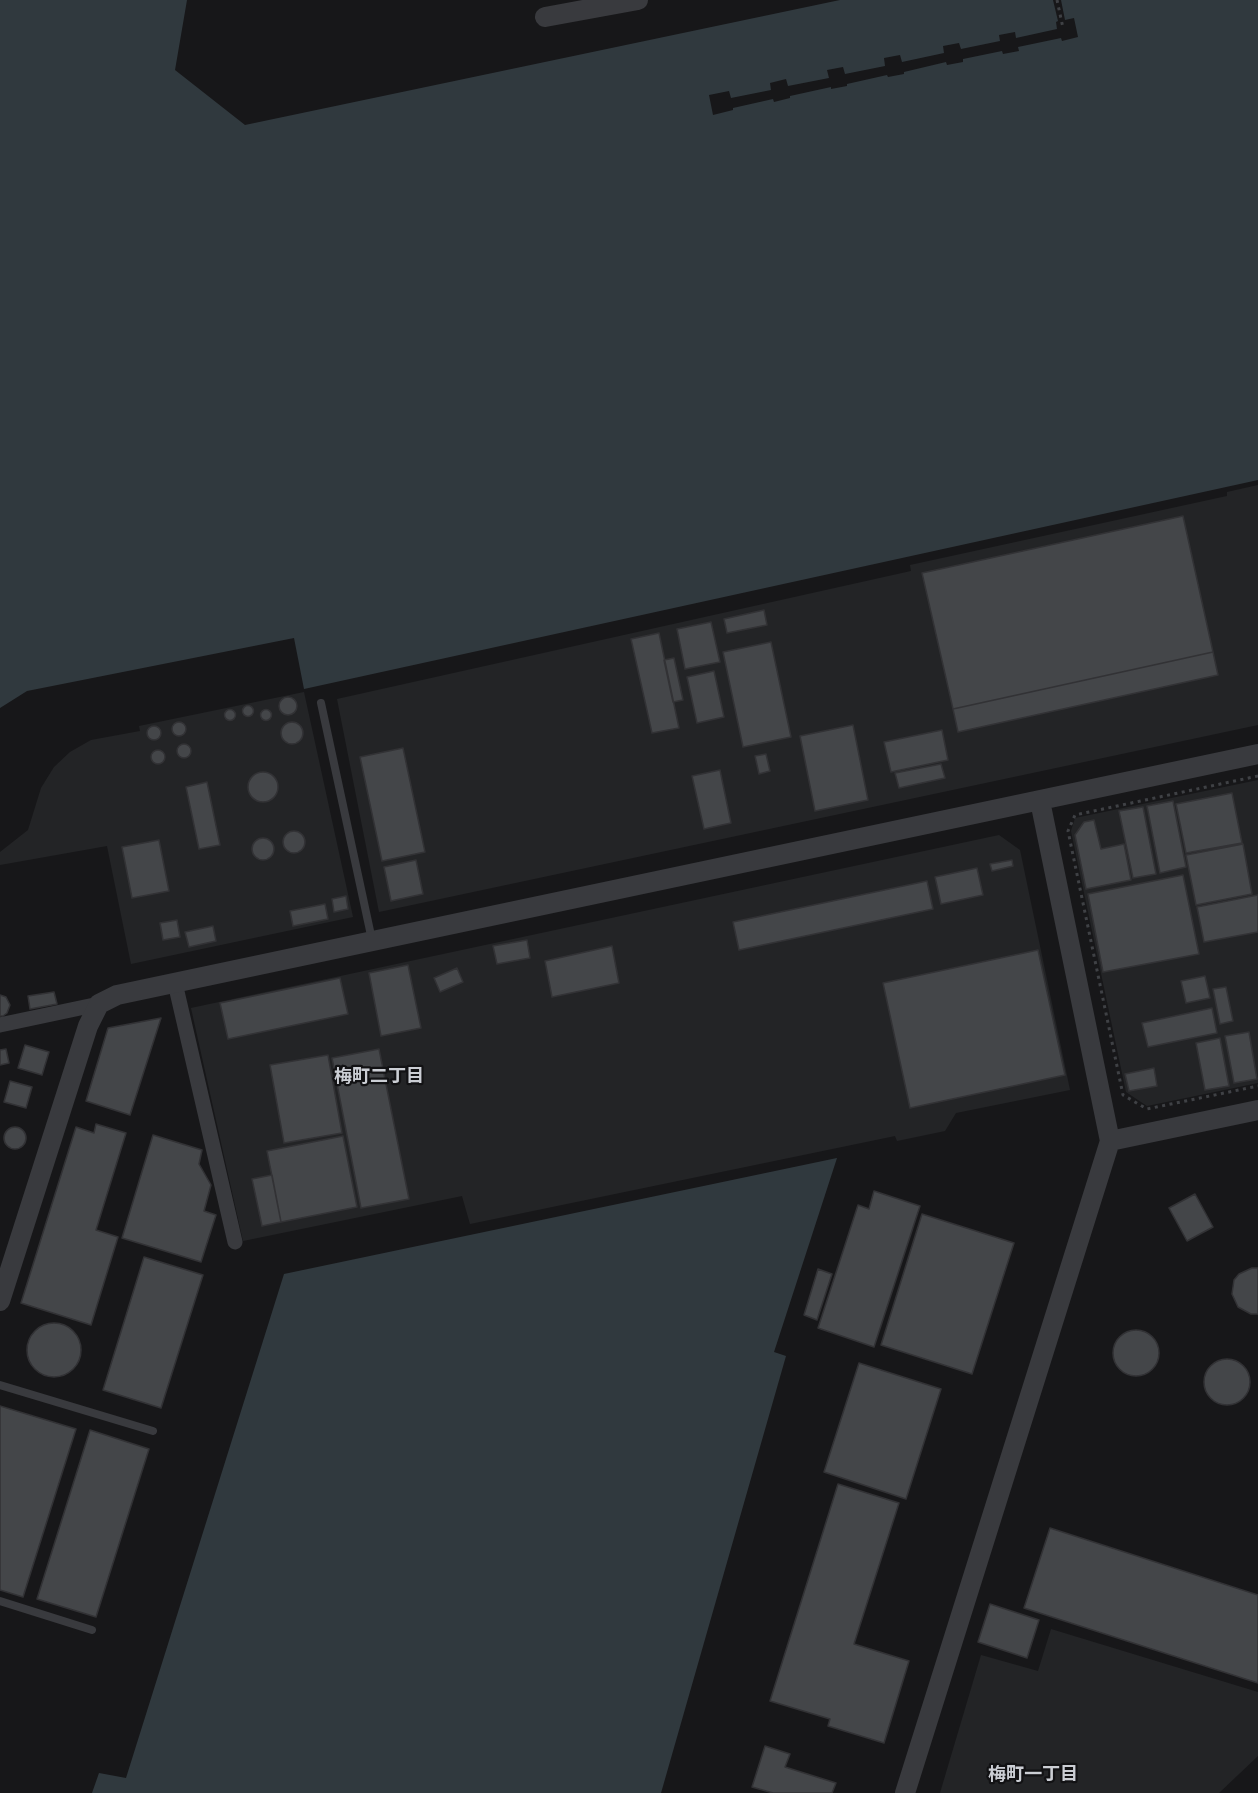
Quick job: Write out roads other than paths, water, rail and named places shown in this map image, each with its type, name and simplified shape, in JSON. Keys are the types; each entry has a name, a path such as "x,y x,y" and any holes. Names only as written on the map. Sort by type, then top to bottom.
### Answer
{"street":[{"path":"545,17 638,0"},
{"path":"0,1025 99,1004 117,995 1258,754"},
{"path":"905,1793 1110,1142 1040,801"},
{"path":"175,983 235,1242"},
{"path":"0,1301 88,1026 99,1004"},
{"path":"1110,1142 1258,1110"}],"lane":[{"path":"321,703 372,941"},
{"path":"0,1385 153,1431"},
{"path":"0,1601 92,1630"}],"district":[{"name":"梅町二丁目","path":"379,1076"},
{"name":"梅町一丁目","path":"1033,1774"}]}
